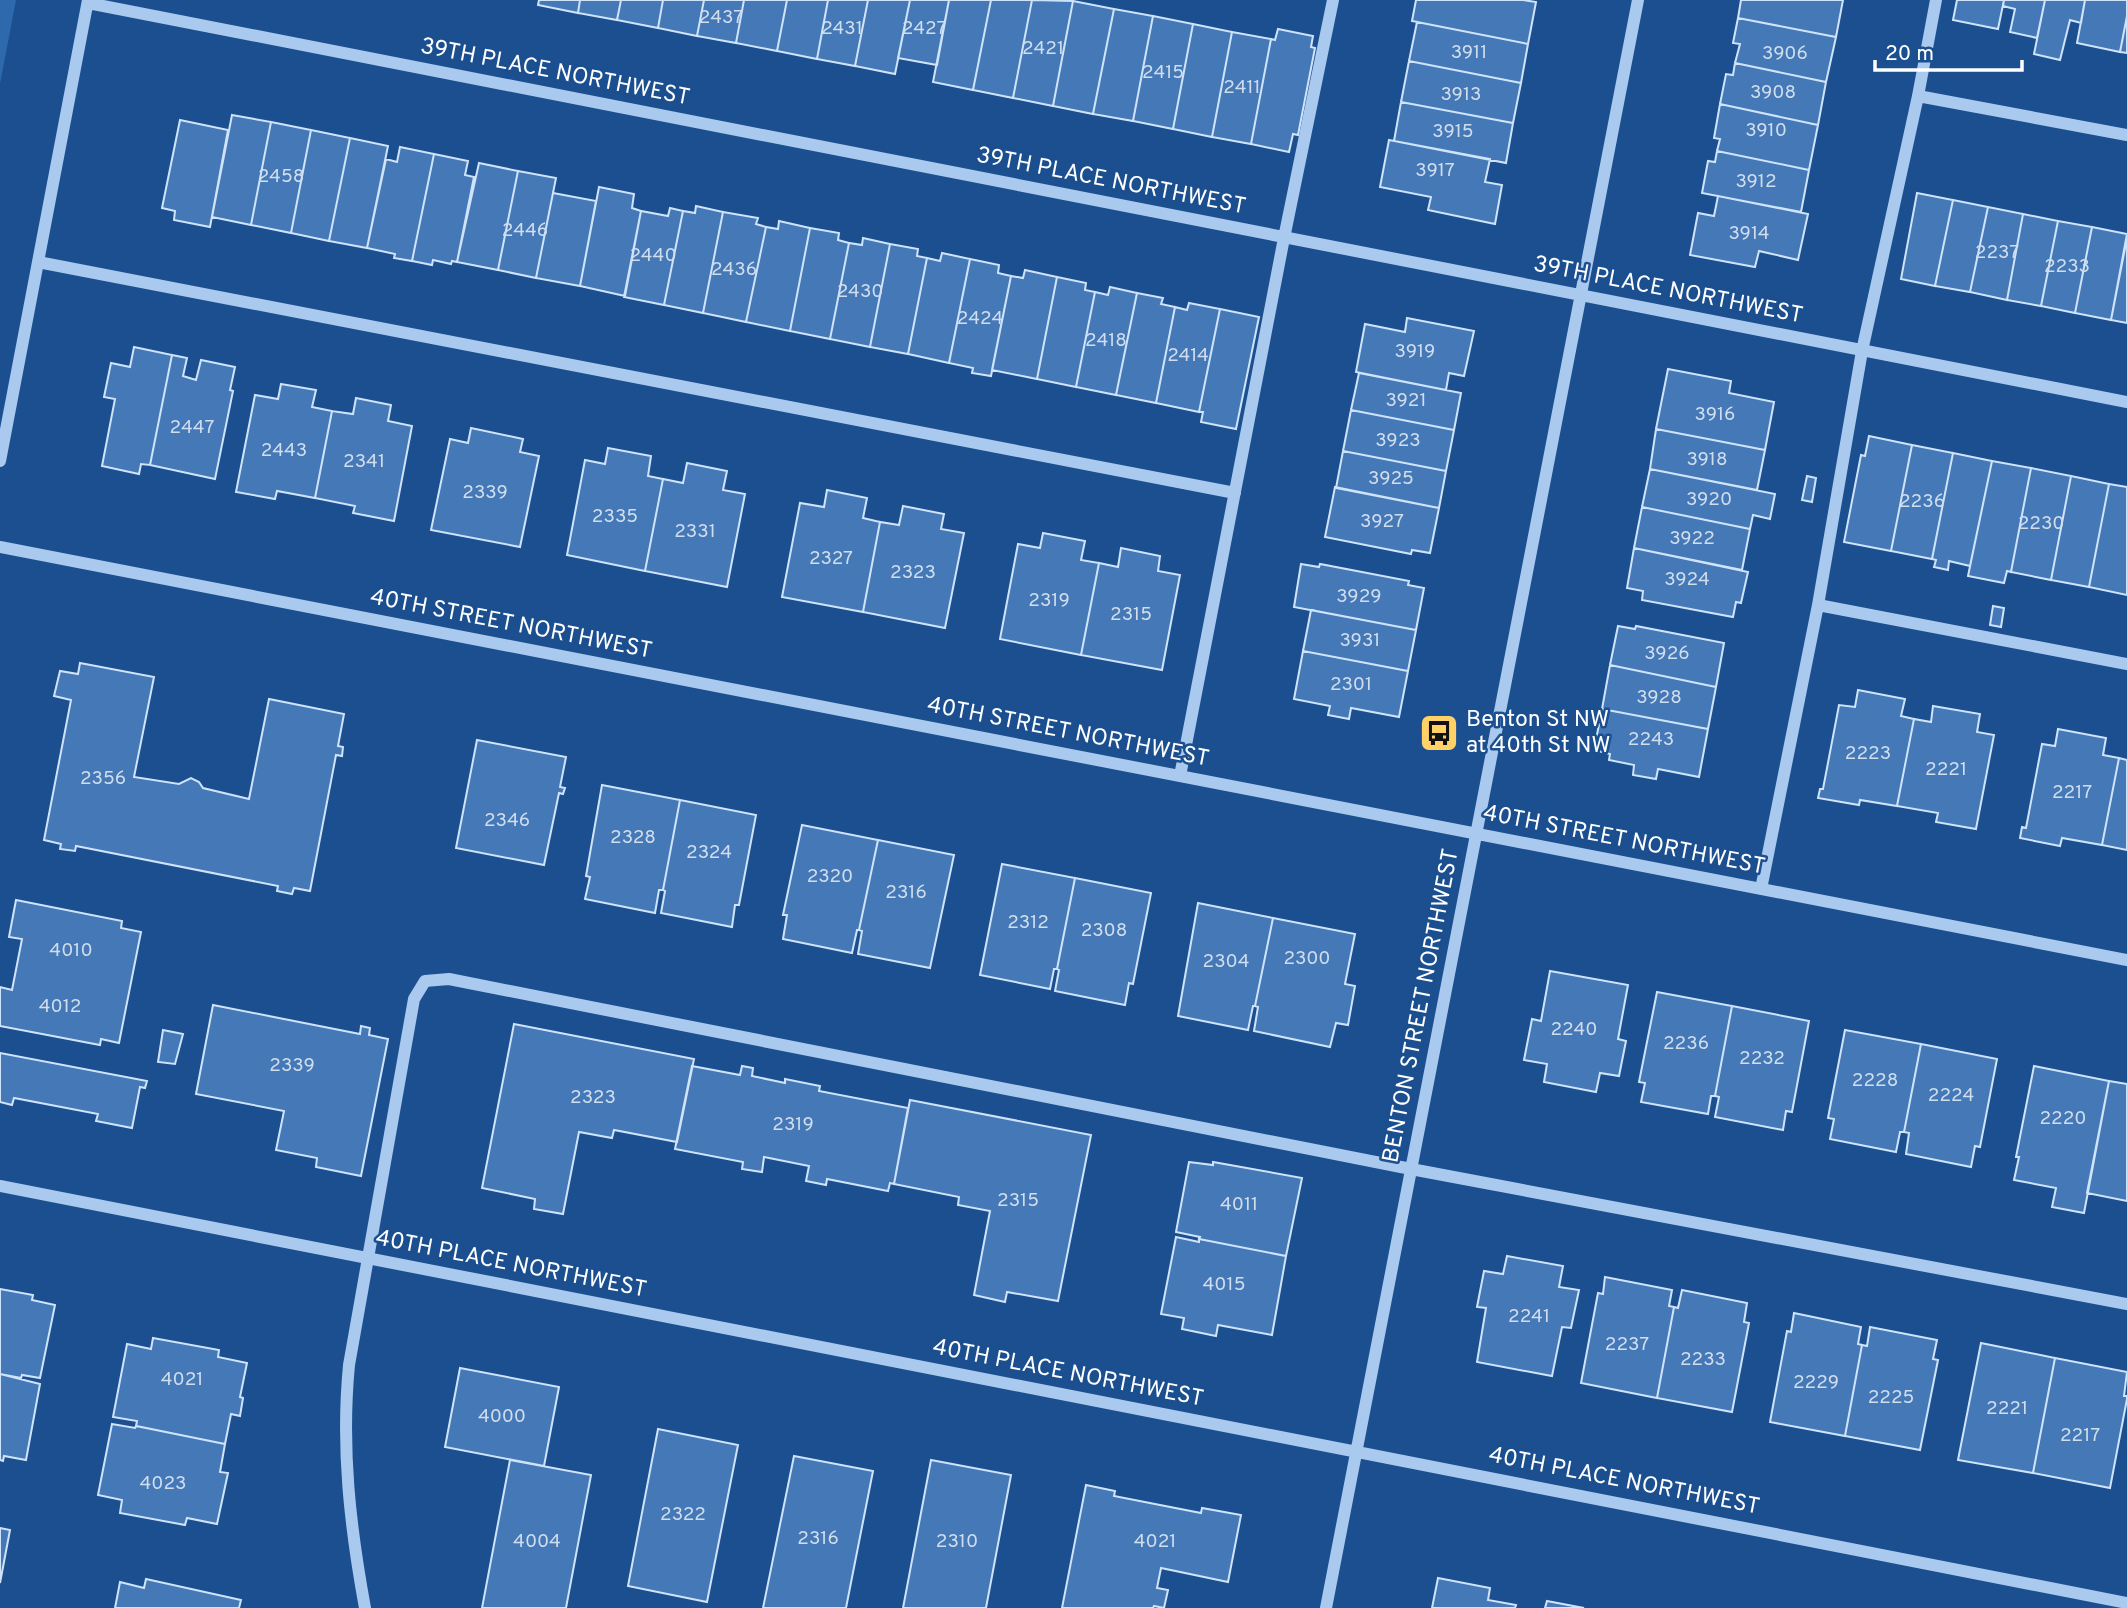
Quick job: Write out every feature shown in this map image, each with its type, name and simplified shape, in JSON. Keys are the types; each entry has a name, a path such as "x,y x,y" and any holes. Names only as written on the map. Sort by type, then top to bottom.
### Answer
{"street":[{"path":"1180,776 1333,0"},
{"name":"BENTON STREET NORTHWEST","path":"1326,1608 1638,0"},
{"path":"1761,889 1818,605 1862,351 1918,96 1936,0"},
{"path":"0,461 88,2"},
{"name":"39TH PLACE NORTHWEST","path":"88,2 2127,402"},
{"path":"1918,96 2127,135"},
{"path":"38,262 1236,493"},
{"name":"40TH STREET NORTHWEST","path":"0,547 2127,960"},
{"path":"1818,605 2127,664"},
{"path":"365,1608 351,1520 345,1404 355,1326 414,999 425,981 449,979 1411,1169 2127,1304"},
{"name":"40TH PLACE NORTHWEST","path":"0,1186 2127,1603"}],"shaded area":[{"path":"0,0 16,0 0,84"}],"building":[{"path":"539,0 580,0 578,13 538,5"},
{"path":"580,0 621,0 617,20 578,13"},
{"path":"621,0 663,0 658,28 617,20"},
{"path":"663,0 704,0 697,36 658,28"},
{"path":"704,0 744,0 736,43 697,36"},
{"path":"744,0 787,0 777,51 736,43"},
{"path":"787,0 828,0 817,59 777,51"},
{"path":"828,0 868,0 855,66 817,59"},
{"path":"868,0 910,0 895,74 855,66"},
{"path":"910,0 949,0 937,65 898,58"},
{"path":"949,0 991,0 973,90 933,82"},
{"path":"991,0 1032,0 1013,98 973,90"},
{"path":"1032,0 1073,1 1053,106 1013,98"},
{"path":"1416,0 1536,2 1528,44 1412,21"},
{"path":"1741,0 1843,0 1836,37 1738,18"},
{"path":"1957,0 2004,0 1998,29 1953,20"},
{"path":"2004,0 2045,0 2037,38 2010,32 2015,9 2003,6"},
{"path":"2045,0 2085,0 2081,23 2070,20 2060,60 2034,54"},
{"path":"2085,0 2127,0 2127,16 2120,52 2077,43"},
{"path":"1073,1 1114,9 1093,114 1053,106"},
{"path":"1114,9 1153,16 1133,121 1093,114"},
{"path":"1153,16 1193,24 1173,129 1133,121"},
{"path":"2127,16 2127,53 2120,52"},
{"path":"1738,18 1836,37 1826,82 1735,63 1740,44 1733,43"},
{"path":"1417,22 1528,44 1521,83 1409,61"},
{"path":"1193,24 1232,32 1212,137 1173,129"},
{"path":"1278,29 1313,36 1311,47 1315,48 1298,135 1293,134 1289,152 1251,144 1271,39 1275,40"},
{"path":"1232,32 1271,39 1251,144 1212,137"},
{"path":"1409,61 1521,83 1513,123 1401,102"},
{"path":"1735,63 1826,82 1818,125 1720,104 1726,74 1733,75"},
{"path":"1401,102 1513,123 1506,163 1394,141"},
{"path":"1720,104 1818,125 1809,170 1717,151 1720,139 1714,138"},
{"path":"232,115 271,122 251,225 212,217"},
{"path":"180,120 228,130 210,227 174,220 175,211 162,208"},
{"path":"271,122 311,130 291,233 251,225"},
{"path":"311,130 350,138 329,241 291,233"},
{"path":"350,138 388,146 367,248 329,241"},
{"path":"1389,140 1490,159 1485,182 1502,185 1495,224 1428,210 1431,197 1380,187"},
{"path":"400,147 434,154 412,261 394,258 395,254 367,248 386,159 397,162"},
{"path":"1717,151 1809,170 1801,212 1702,193 1708,161 1715,162"},
{"path":"434,154 468,161 465,175 474,177 457,262 452,261 451,264 433,260 432,265 412,261"},
{"path":"479,163 518,171 498,270 457,262"},
{"path":"518,171 556,178 536,278 498,270"},
{"path":"599,187 634,194 632,208 641,211 625,296 580,286"},
{"path":"553,193 596,201 580,286 536,278"},
{"path":"1917,193 1953,200 1935,286 1901,279"},
{"path":"1718,196 1808,214 1798,260 1759,251 1755,267 1690,255 1698,213 1714,216"},
{"path":"1953,200 1988,207 1970,292 1935,286"},
{"path":"696,206 723,212 703,313 664,305 683,211 695,213"},
{"path":"1988,207 2023,214 2007,300 1970,292"},
{"path":"670,208 683,211 664,305 624,297 641,211 668,216"},
{"path":"723,212 758,218 756,224 766,227 746,322 703,313"},
{"path":"2023,214 2058,221 2041,306 2007,300"},
{"path":"779,221 810,228 790,331 746,322 766,227 778,229"},
{"path":"2058,221 2092,227 2075,313 2041,306"},
{"path":"2092,227 2127,234 2111,320 2075,313"},
{"path":"810,228 839,233 838,240 849,243 830,339 790,331"},
{"path":"863,238 890,244 870,347 830,339 849,243 862,245"},
{"path":"2127,238 2127,323 2111,320"},
{"path":"890,244 918,249 917,256 927,258 908,354 870,347"},
{"path":"942,253 970,259 949,363 908,354 927,258 940,261"},
{"path":"970,259 999,265 998,273 1011,276 991,376 972,373 973,368 949,363"},
{"path":"1025,270 1057,277 1037,379 992,370 1011,276 1023,278"},
{"path":"1057,277 1086,283 1085,290 1095,292 1076,387 1037,379"},
{"path":"1110,287 1137,293 1116,395 1076,387 1095,292 1108,295"},
{"path":"1137,293 1163,298 1161,304 1175,307 1156,403 1116,395"},
{"path":"1189,303 1220,309 1199,412 1156,403 1175,307 1187,310"},
{"path":"1220,309 1259,317 1236,429 1201,422 1203,412 1199,412"},
{"path":"1407,318 1474,331 1464,376 1449,373 1446,390 1356,372 1365,324 1405,332"},
{"path":"134,347 172,355 150,465 141,464 139,474 102,466 115,399 104,397 111,363 130,367"},
{"path":"172,355 187,358 183,376 196,380 201,360 235,367 230,390 233,391 215,479 150,465"},
{"path":"1668,369 1731,381 1729,393 1774,402 1765,450 1656,429"},
{"path":"1359,373 1461,393 1454,430 1351,410"},
{"path":"281,384 316,390 312,407 332,411 315,498 277,491 275,499 236,492 255,395 278,399"},
{"path":"356,398 391,405 388,421 412,426 394,521 353,513 355,506 315,498 332,411 353,414"},
{"path":"1351,410 1454,430 1446,471 1343,451"},
{"path":"471,428 523,439 520,452 539,456 520,547 431,530 450,439 468,443"},
{"path":"1656,429 1765,450 1757,490 1650,469"},
{"path":"1869,436 1912,445 1891,551 1844,542 1861,455 1865,456"},
{"path":"1912,445 1953,453 1932,559 1891,551"},
{"path":"608,448 651,456 648,476 663,479 645,571 567,555 585,460 605,464"},
{"path":"1343,451 1446,471 1439,508 1336,488"},
{"path":"1953,453 1992,461 1970,566 1949,561 1948,570 1934,567 1936,560 1932,559"},
{"path":"1992,461 2031,468 2011,572 2007,571 2004,583 1968,576"},
{"path":"687,463 727,471 723,490 745,494 727,587 645,571 663,479 683,483"},
{"path":"2031,468 2071,476 2051,580 2011,572"},
{"path":"1650,469 1775,494 1770,519 1753,515 1750,529 1642,507"},
{"path":"1807,476 1816,478 1812,502 1802,500"},
{"path":"2071,476 2109,484 2089,587 2051,580"},
{"path":"2109,484 2127,487 2127,595 2089,587"},
{"path":"1335,487 1439,508 1430,553 1412,550 1411,554 1325,537"},
{"path":"827,490 867,498 863,518 880,522 863,612 782,597 800,503 824,507"},
{"path":"903,506 944,514 941,529 964,533 945,628 863,612 880,522 899,525"},
{"path":"1642,507 1750,529 1742,570 1634,548"},
{"path":"1043,533 1085,541 1081,560 1099,563 1081,655 1000,639 1018,544 1040,548"},
{"path":"1121,548 1160,556 1158,571 1180,575 1162,670 1081,655 1099,563 1118,567"},
{"path":"1634,548 1748,572 1741,603 1736,602 1733,617 1642,600 1643,591 1627,588"},
{"path":"1301,564 1319,567 1320,564 1409,581 1408,585 1424,588 1416,630 1294,607"},
{"path":"1993,606 2004,608 2001,627 1990,625"},
{"path":"1311,610 1416,630 1408,671 1303,651"},
{"path":"1618,626 1635,629 1636,626 1724,643 1716,687 1610,665"},
{"path":"1303,651 1408,671 1399,717 1351,708 1349,719 1328,715 1330,706 1294,699"},
{"path":"80,663 154,677 134,777 179,784 191,778 203,788 249,799 269,699 344,714 338,746 343,747 342,756 336,755 310,891 294,888 292,894 277,891 278,886 76,846 75,851 60,849 61,844 44,840 71,700 54,696 60,671 78,674"},
{"path":"1610,665 1716,687 1708,729 1602,709"},
{"path":"1858,690 1905,699 1901,716 1914,719 1897,806 1860,800 1859,805 1818,798 1820,789 1823,789 1839,705 1855,707"},
{"path":"1933,706 1980,714 1977,732 1994,735 1976,829 1936,822 1938,813 1897,806 1914,719 1931,722"},
{"path":"1602,709 1708,729 1699,777 1658,769 1656,779 1633,775 1634,765 1609,760 1610,754 1594,750"},
{"path":"2058,729 2106,738 2103,755 2119,758 2102,845 2062,838 2060,846 2020,838 2022,827 2026,828 2042,744 2055,746"},
{"path":"477,740 566,757 560,787 565,788 563,794 559,793 544,865 456,848"},
{"path":"2119,758 2127,760 2127,850 2102,845"},
{"path":"602,785 680,800 663,890 659,890 655,913 585,899 590,877 586,876"},
{"path":"680,800 756,815 739,905 735,905 732,927 661,913"},
{"path":"802,825 878,840 852,953 783,939 787,915 783,915"},
{"path":"878,840 954,855 930,968 858,954 862,931 859,930"},
{"path":"1002,864 1075,878 1057,969 1054,969 1050,989 980,975"},
{"path":"1075,878 1151,893 1133,984 1129,983 1125,1005 1055,991"},
{"path":"16,900 122,921 121,928 141,932 119,1043 101,1039 100,1045 0,1026 0,987 12,990 22,939 9,937"},
{"path":"1198,903 1273,918 1248,1030 1178,1016"},
{"path":"1273,918 1355,934 1345,984 1355,986 1348,1025 1336,1023 1330,1047 1254,1031 1258,1007 1255,1006"},
{"path":"1550,971 1628,985 1618,1039 1626,1041 1619,1076 1600,1073 1596,1092 1544,1082 1547,1064 1524,1060 1532,1019 1541,1021"},
{"path":"1657,992 1732,1006 1715,1096 1711,1096 1708,1114 1641,1102 1645,1083 1639,1082"},
{"path":"213,1005 360,1034 361,1026 370,1028 369,1035 388,1039 361,1176 316,1167 317,1158 276,1150 284,1111 196,1094"},
{"path":"1732,1006 1809,1021 1792,1112 1786,1111 1783,1130 1715,1117 1719,1097 1715,1096"},
{"path":"514,1024 694,1059 677,1142 614,1130 612,1138 579,1132 563,1214 534,1209 535,1199 482,1188"},
{"path":"163,1030 183,1034 175,1064 158,1062"},
{"path":"1845,1030 1921,1044 1904,1132 1900,1132 1896,1152 1830,1139 1834,1119 1828,1118"},
{"path":"1921,1044 1997,1059 1980,1147 1975,1146 1971,1167 1906,1154 1909,1133 1904,1132"},
{"path":"0,1053 147,1081 145,1088 140,1087 132,1128 96,1121 98,1114 14,1098 12,1105 0,1102"},
{"path":"692,1066 740,1075 742,1066 753,1068 752,1076 785,1083 785,1079 820,1086 819,1091 908,1108 894,1184 890,1183 888,1191 827,1179 826,1185 806,1181 809,1166 764,1157 762,1172 742,1169 743,1162 675,1149"},
{"path":"2034,1066 2109,1081 2084,1213 2052,1207 2056,1188 2014,1180"},
{"path":"2109,1081 2127,1084 2127,1201 2087,1193"},
{"path":"910,1100 1091,1135 1058,1301 1007,1292 1005,1302 974,1295 990,1211 958,1205 959,1197 894,1184"},
{"path":"1189,1162 1213,1165 1213,1162 1302,1178 1286,1256 1176,1232"},
{"path":"1176,1237 1286,1256 1272,1335 1218,1325 1216,1336 1182,1329 1184,1318 1161,1314"},
{"path":"1507,1256 1563,1266 1559,1287 1579,1290 1571,1328 1562,1327 1552,1376 1477,1362 1486,1308 1477,1307 1484,1271 1503,1274"},
{"path":"1605,1277 1672,1290 1669,1306 1674,1307 1657,1398 1581,1383 1598,1293 1603,1294"},
{"path":"0,1289 33,1295 32,1300 55,1305 40,1378 0,1374"},
{"path":"1682,1290 1747,1303 1744,1322 1749,1323 1732,1412 1657,1398 1674,1307 1678,1308"},
{"path":"1794,1313 1861,1327 1858,1344 1862,1345 1845,1436 1770,1422 1787,1331 1791,1332"},
{"path":"1870,1327 1937,1340 1933,1359 1938,1360 1920,1450 1845,1436 1862,1345 1867,1346"},
{"path":"153,1338 219,1350 218,1357 247,1363 240,1397 243,1398 240,1416 231,1414 225,1444 136,1426 137,1421 113,1417 127,1344 151,1349"},
{"path":"1981,1343 2055,1358 2033,1473 1958,1460"},
{"path":"2055,1358 2127,1372 2124,1396 2127,1396 2127,1399 2110,1488 2033,1473"},
{"path":"460,1368 559,1387 544,1466 445,1447"},
{"path":"0,1374 40,1384 26,1460 4,1456 3,1461 0,1460"},
{"path":"112,1424 136,1426 225,1444 220,1472 228,1473 217,1524 187,1518 185,1525 120,1513 122,1500 98,1495"},
{"path":"658,1429 738,1445 707,1602 628,1586"},
{"path":"794,1456 873,1471 846,1608 763,1608"},
{"path":"510,1460 591,1475 566,1608 482,1608"},
{"path":"931,1460 1011,1475 986,1608 903,1608"},
{"path":"1086,1485 1115,1491 1114,1496 1201,1513 1202,1508 1241,1515 1228,1582 1161,1568 1157,1588 1168,1590 1164,1608 1062,1608"},
{"path":"0,1528 10,1530 0,1583"},
{"path":"1438,1578 1490,1588 1488,1600 1516,1605 1515,1608 1432,1608"},
{"path":"146,1579 241,1600 239,1608 115,1608 120,1582 144,1588"},
{"path":"1547,1601 1584,1608 1545,1608"}],"place":[{"name":"Benton St NW at 40th St NW","path":"1439,733"}]}
